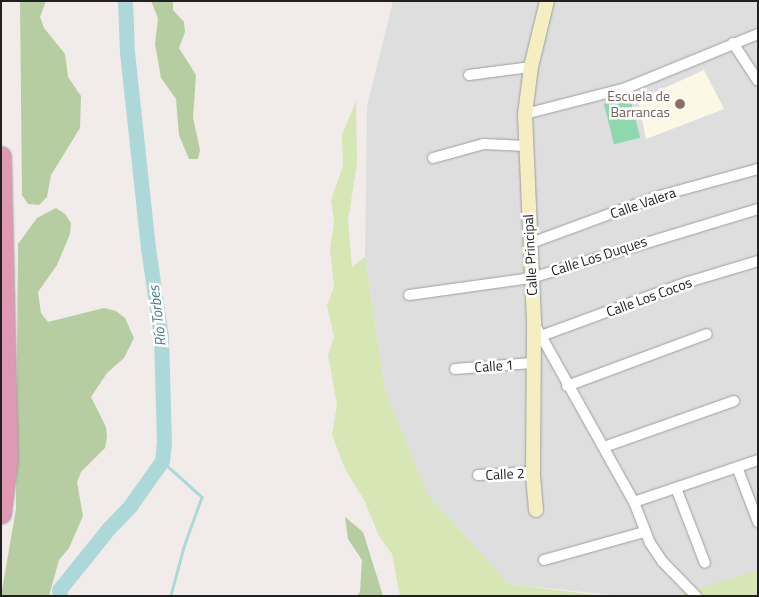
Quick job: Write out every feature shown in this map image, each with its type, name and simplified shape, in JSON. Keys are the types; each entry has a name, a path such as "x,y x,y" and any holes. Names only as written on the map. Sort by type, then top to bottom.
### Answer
{"highway":[{"path":"1,156 8,458 1,514"}],"street":[{"name":"Calle Principal","path":"536,510 533,472 532,363 534,322 525,114 531,67 547,1"},
{"path":"525,114 626,88 758,34"},
{"path":"733,43 758,81"},
{"path":"469,75 531,67"},
{"path":"433,158 484,144 526,146"},
{"name":"Calle Valera","path":"531,243 659,196 758,169"},
{"name":"Calle Los Duques","path":"409,295 531,278 758,209"},
{"name":"Calle Los Cocos","path":"541,336 688,282 758,261"},
{"path":"534,322 567,386 634,502 644,532 662,561 696,596"},
{"path":"567,386 707,334"},
{"name":"Calle 1","path":"456,368 532,363"},
{"path":"604,448 734,401"},
{"path":"634,502 758,460"},
{"path":"737,467 758,522"},
{"name":"Calle 2","path":"478,475 533,472"},
{"path":"676,488 705,563"},
{"path":"544,560 644,532"}],"shaded area":[{"path":"393,1 758,1 758,586 744,596 621,596 509,584 428,495 385,390 365,257 367,106"},
{"name":"Escuela de Barrancas","path":"704,70 724,109 646,139 638,100"}],"green space":[{"path":"20,1 46,1 40,17 44,28 65,54 68,77 81,96 80,128 51,175 47,197 39,205 28,204 22,195"},
{"path":"151,1 173,1 173,10 184,22 185,32 179,48 196,75 193,118 200,150 198,159 189,159 179,135 176,99 161,78 155,44 158,18"},
{"path":"630,97 640,138 614,144 604,104"},
{"path":"356,101 357,163 348,221 352,267 365,257 385,390 428,495 509,584 604,596 400,596 392,554 379,536 364,500 345,469 332,435 337,405 328,355 334,337 327,306 334,286 330,250 334,222 331,200 343,166 342,135"},
{"path":"56,208 65,214 71,223 70,234 57,265 38,292 41,313 48,322 104,308 116,311 125,318 134,338 124,358 107,373 91,397 106,427 105,448 81,472 77,482 83,516 69,548 59,560 49,596 1,596 16,509 18,244 37,218"},
{"path":"345,517 363,532 383,596 357,596 360,592 362,560 348,539"},
{"path":"758,570 758,596 676,596 688,592"}],"waterway":[{"name":"Río Torbes","path":"60,596 59,590 108,529 130,506 162,461 164,443 161,337 148,248 127,52 125,1"},
{"path":"162,461 202,497 184,547 171,596"}],"place":[{"name":"Escuela de Barrancas","path":"680,104"}]}
